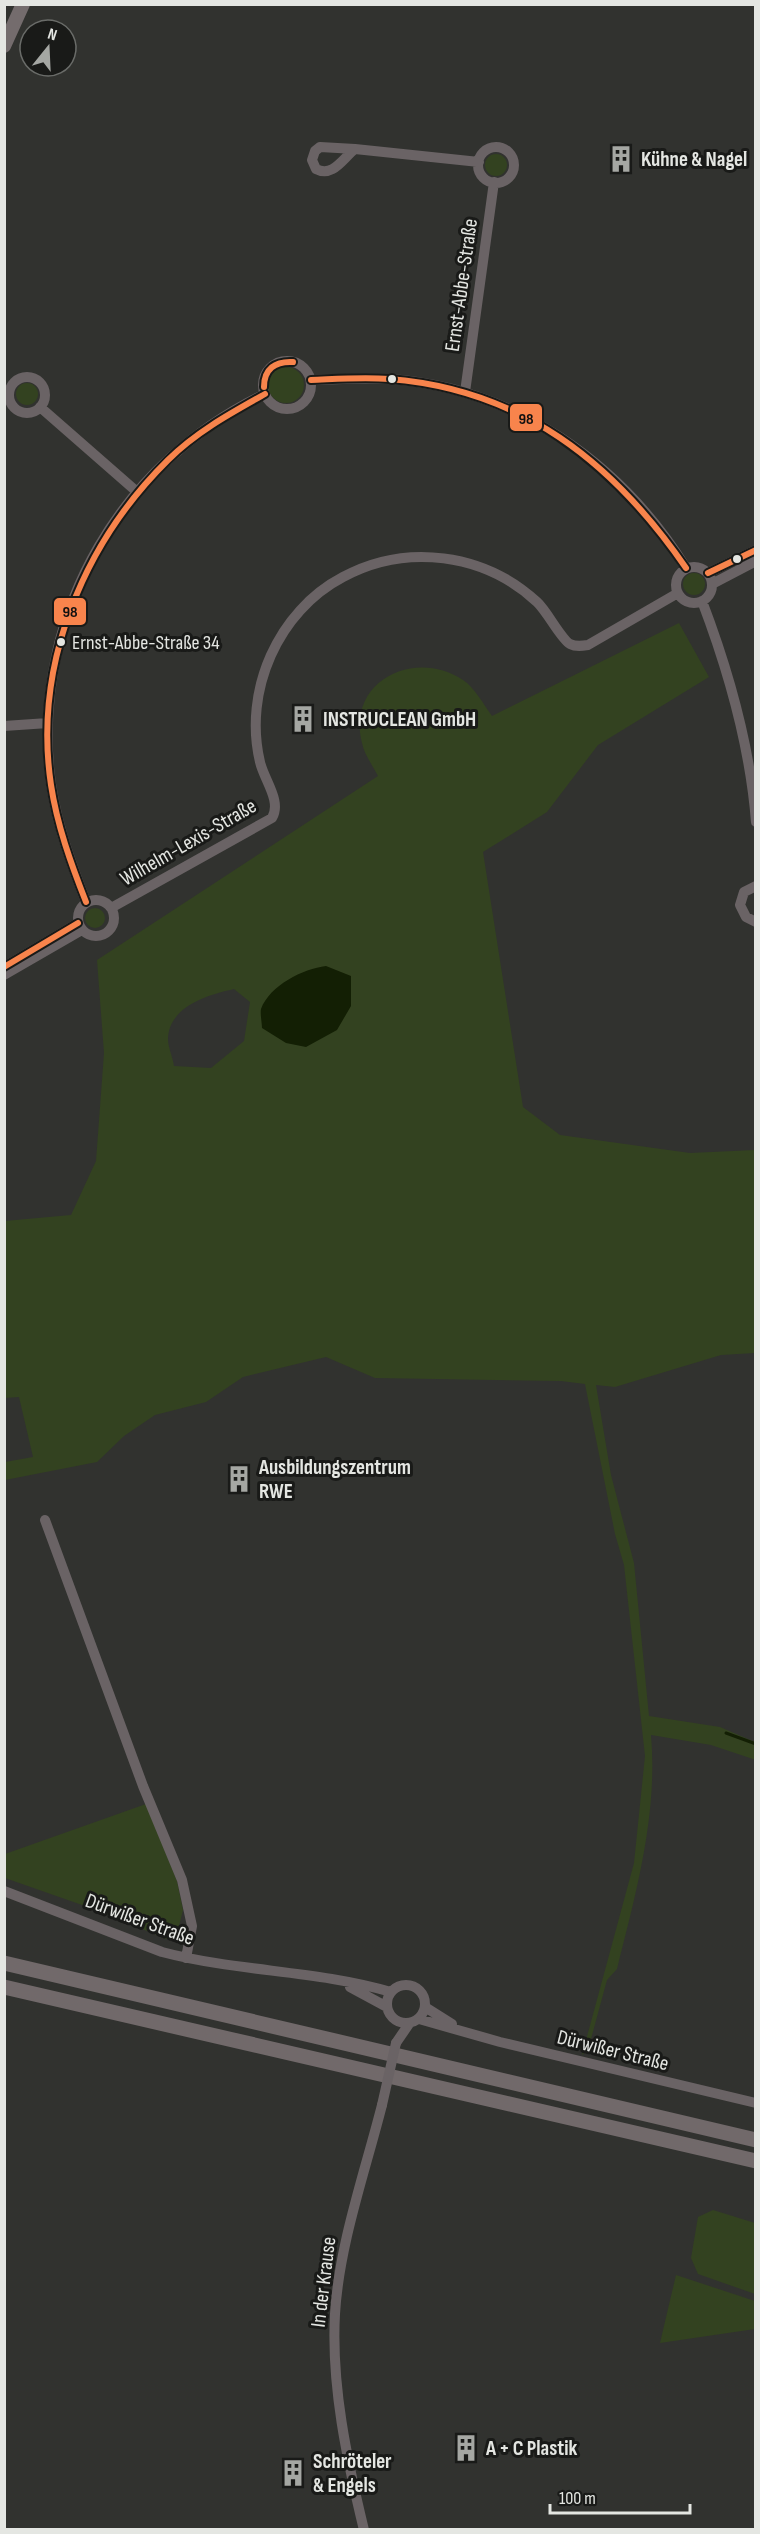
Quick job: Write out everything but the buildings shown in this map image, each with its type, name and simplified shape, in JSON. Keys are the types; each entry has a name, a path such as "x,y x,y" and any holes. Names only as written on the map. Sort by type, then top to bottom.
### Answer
{"highway":[{"path":"4,1963 756,2140"},
{"path":"4,1987 756,2161"}],"main road":[{"path":"4,46 24,4"}],"street":[{"path":"495,146 511,154 513,171 506,180 494,182 484,178 480,173 478,162 484,151 495,146"},
{"path":"355,149 478,162"},
{"name":"Ernst-Abbe-Straße","path":"465,392 494,182"},
{"path":"292,361 299,364 305,368 311,380 306,401 294,409 274,405 265,394 266,373 277,363 292,361"},
{"path":"311,380 391,379 465,392 528,418 559,435 599,464 652,519 686,568"},
{"path":"86,902 59,825 49,767 48,723 56,659 68,611 97,548 136,491 184,445 222,418 265,394"},
{"path":"40,407 136,491"},
{"path":"710,578 756,549"},
{"name":"Wilhelm-Lexis-Straße","path":"111,908 272,818 276,802 260,762 256,735 256,708 262,677 273,650 287,626 331,583 360,568 382,562 408,557 449,559 480,567 526,592 541,606 567,642 580,646 588,645 678,593"},
{"path":"710,578 756,561"},
{"path":"698,567 710,578 709,596 702,601 691,603 686,601 676,588 678,576 686,568 698,567"},
{"path":"702,601 730,678 738,710 756,822"},
{"path":"4,726 48,723"},
{"path":"756,886 744,892 740,905 746,917 756,922"},
{"path":"98,900 111,908 114,920 109,930 98,936 87,934 80,927 78,913 86,902 98,900"},
{"path":"4,967 80,927"},
{"path":"4,975 80,927"},
{"path":"45,1520 143,1786 182,1880 192,1926 186,1958"},
{"name":"Dürwißer Straße","path":"4,1891 162,1952 226,1966 295,1972 392,1992"},
{"name":"Dürwißer Straße","path":"337,1980 373,1997 387,2007"},
{"path":"406,1985 414,1987 421,1992 425,2007 405,2024 387,2007 392,1992 406,1985"},
{"name":"Dürwißer Straße","path":"425,2007 463,2030"},
{"name":"Dürwißer Straße","path":"405,2024 463,2030 511,2045 756,2103"},
{"name":"In der Krause","path":"364,2529 340,2403 336,2366 335,2313 344,2253 396,2043 405,2024"}],"shaded area":[{"path":"496,154 504,157 507,165 504,173 496,176 488,173 485,165 488,157"},
{"path":"286,367 299,372 304,385 299,398 286,403 273,398 268,385 273,372"},
{"path":"27,383 35,386 38,394 35,402 27,405 19,402 16,394 19,386"},
{"path":"694,573 702,576 705,584 702,592 694,595 686,592 683,584 686,576"},
{"path":"679,623 709,677 598,745 547,812 483,852 523,1107 560,1135 690,1153 755,1150 755,1353 721,1355 615,1387 596,1385 611,1475 634,1563 649,1716 720,1727 755,1742 756,1760 711,1745 651,1735 651,1794 638,1882 617,1969 607,1980 588,2050 582,2055 634,1863 645,1756 624,1565 615,1534 585,1384 561,1381 375,1378 326,1357 243,1377 206,1402 155,1415 124,1436 97,1462 5,1480 5,1462 33,1457 19,1397 5,1398 5,1221 71,1215 96,1161 104,1053 97,960 378,776 363,747 360,721 364,702 374,687 388,676 406,670 425,668 444,671 467,683 492,716","holes":["234,989 250,1002 244,1041 211,1068 174,1066 168,1039 170,1028 182,1010 202,999"]},
{"path":"95,908 102,911 105,918 102,925 95,928 88,925 85,918 88,911"},
{"path":"326,966 351,976 351,1006 337,1030 306,1047 286,1043 262,1028 261,1009 265,1000 279,986 307,971"},
{"path":"146,1804 177,1881 183,1910 178,1930 166,1939 102,1912 5,1878 5,1854"},
{"path":"713,2210 755,2223 755,2294 698,2274 691,2258 698,2217"},
{"path":"676,2275 755,2301 755,2329 660,2343"}],"waterway":[{"path":"726,1733 756,1744"}],"transit line":[{"name":"98","path":"264,387 266,375 272,367 281,363 293,362"},
{"name":"98","path":"311,380 379,378 437,386 481,398 522,415 560,438 595,464 658,530 686,568"},
{"name":"98","path":"86,902 57,815 51,785 47,740 50,695 58,652 71,609 89,568 111,529 138,493 168,460 190,441 239,408 265,394"},
{"name":"98","path":"708,573 756,550"},
{"name":"98","path":"4,967 78,923"}],"place":[{"name":"Kühne & Nagel","path":"621,159"},
{"name":"Ernst-Abbe-Straße 34","path":"61,642"},
{"name":"INSTRUCLEAN GmbH","path":"303,719"},
{"name":"Ausbildungszentrum RWE","path":"239,1479"},
{"name":"A + C Plastik","path":"466,2448"},
{"name":"Schröteler & Engels","path":"293,2473"}]}
